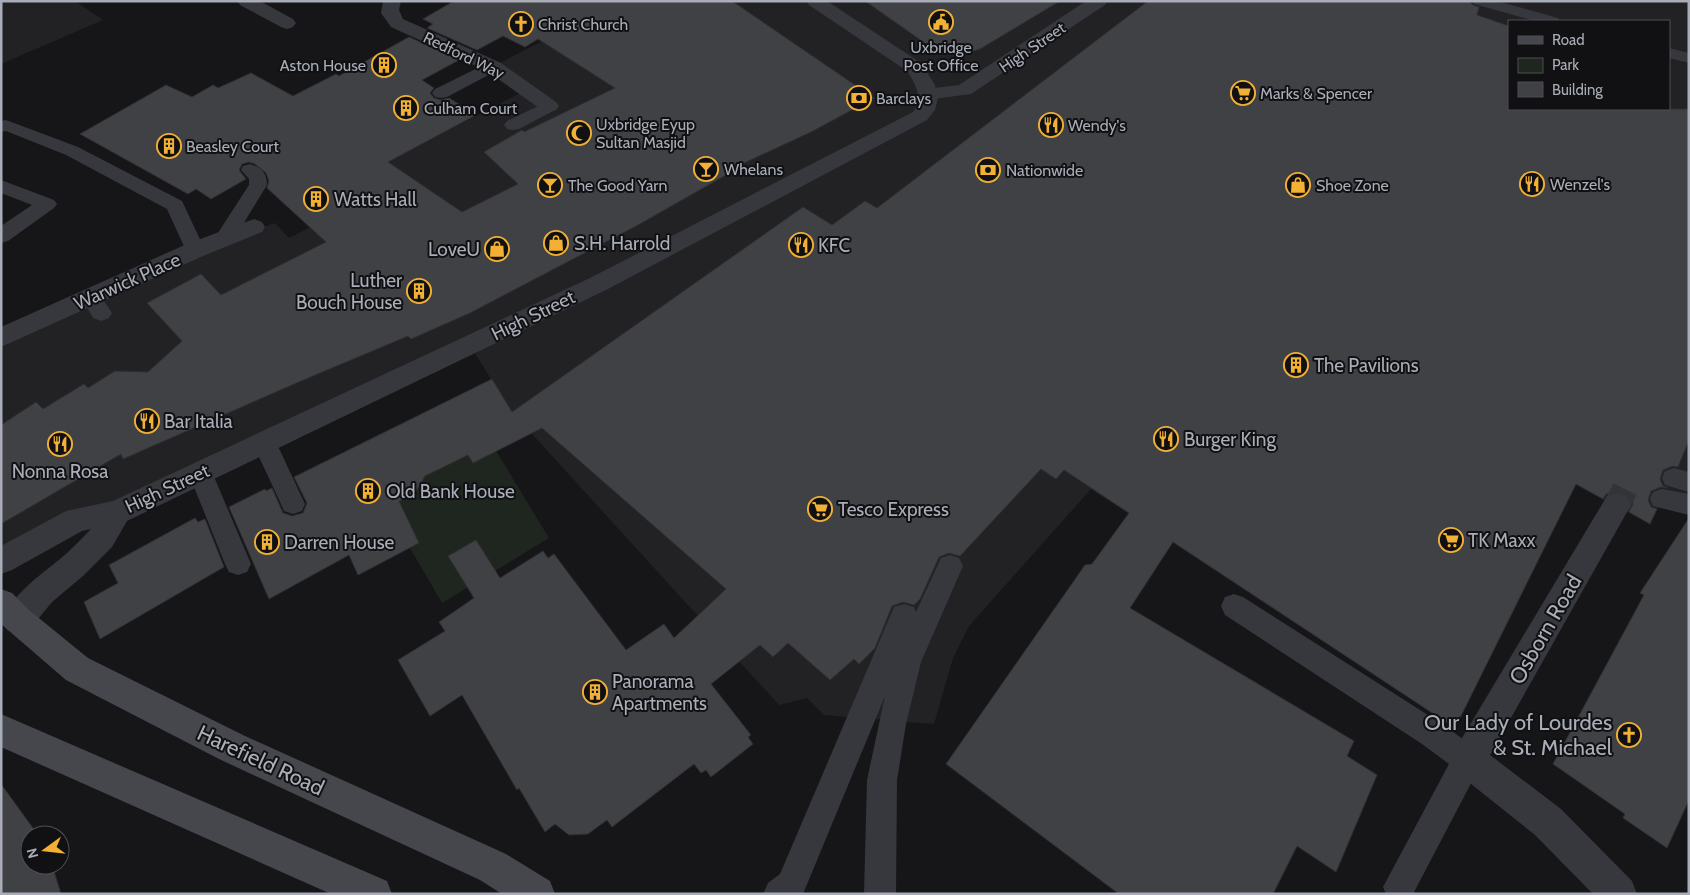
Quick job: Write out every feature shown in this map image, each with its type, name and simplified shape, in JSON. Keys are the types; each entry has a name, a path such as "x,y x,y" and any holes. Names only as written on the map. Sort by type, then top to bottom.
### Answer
{"main road":[{"name":"Harefield Road","path":"10,612 77,669 231,747 493,867 537,894"},
{"path":"1,730 374,894"}],"street":[{"path":"246,1 287,23"},
{"name":"Redford Way","path":"392,1 389,11 390,16 397,23 492,66 549,106"},
{"path":"815,1 914,67 931,93"},
{"name":"High Street","path":"1,561 76,520 117,512 598,284 669,245 899,129 925,112 931,93 964,90 1100,1"},
{"name":"Warwick Place","path":"1,338 96,305 195,250 254,228"},
{"name":"Osborn Road","path":"1468,760 1617,505"},
{"name":"High Street","path":"10,612 41,592 72,567 102,538 117,512"},
{"path":"1468,760 1548,822 1620,894"}],"lane":[{"path":"1479,1 1548,20"},
{"path":"1670,53 1689,58"},
{"path":"441,93 492,66"},
{"path":"513,125 549,106"},
{"path":"1,127 6,124 72,151 175,206 195,250"},
{"path":"224,239 258,186 258,177 250,170"},
{"path":"1,186 47,204 1,236"},
{"path":"264,442 293,504"},
{"path":"200,472 238,564"},
{"path":"1675,486 1689,505"},
{"path":"880,894 882,780 892,724 907,662 950,566"},
{"path":"1234,606 1432,734 1468,760 1399,887"},
{"path":"779,894 791,886 904,616"}],"shaded area":[{"path":"1,1 75,1 103,20 1,64"},
{"name":"The Pavilions","path":"620,1 1689,1 1689,500 1665,494 1650,524 1576,485 1455,728 1091,489 969,626 953,658 934,724 824,715 807,698 779,705 512,412 472,349 1,555 1,343 197,251 275,223 289,238 370,197 342,174 397,157 520,93 486,70"}],"green space":[{"path":"492,444 549,538 442,603 410,548 419,543 399,501 416,490 420,483 420,478"}],"building":[{"path":"454,1 732,1 874,98 811,132 731,169 733,171 638,225 470,313 411,339 408,336 301,381 123,459 121,454 1,524 1,425 36,402 43,409 84,384 88,388 115,371 148,372 182,341 147,303 201,274 221,295 326,242 267,188 269,181 266,173 255,164 249,162 242,164 239,170 246,179 211,199 196,189 188,194 80,134 166,85 192,97 213,85 218,88 251,73 293,96 336,74 339,76 409,37 459,60 422,80 434,88 430,93 434,98 441,100 449,98 476,115 388,162 462,212 518,184 484,152 522,130 524,132 615,88 538,39 525,47 503,36 477,50 427,28 433,24 423,19"},
{"path":"865,1 1060,1 980,49 957,56 932,48"},
{"name":"The Pavilions","path":"1148,1 1469,1 1479,7 1477,15 1508,26 1508,110 1689,109 1689,440 1678,467 1673,466 1663,470 1660,479 1663,486 1668,488 1661,487 1651,491 1648,500 1651,507 1657,509 1650,524 1629,512 1633,504 1628,494 1616,491 1606,494 1603,499 1576,484 1455,728 1173,542 1130,608 1354,741 1347,756 1377,775 1336,872 1297,846 1273,894 1119,894 946,764 1085,565 1092,564 1129,513 1064,470 1056,479 1041,469 960,556 949,553 939,557 920,599 914,605 903,602 892,606 875,648 859,664 854,659 830,680 788,643 773,657 760,645 711,684 751,735 748,737 753,744 711,777 706,770 701,773 694,764 612,827 607,820 588,834 569,835 555,824 545,832 519,788 517,790 462,695 430,716 398,660 445,631 439,622 474,598 448,556 476,540 500,578 543,551 548,558 554,554 626,650 664,624 674,638 726,589 542,428 473,463 468,455 425,476 414,495 399,501 419,543 358,575 349,555 269,599 229,507 265,489 266,491 272,488 283,513 292,516 303,513 307,503 294,477 492,379 512,412 803,207 832,225 865,201 877,208"},
{"path":"195,518 198,522 205,519 224,567 100,639 84,602 118,583 109,565"},
{"name":"Our Lady of Lourdes & St. Michael","path":"1689,518 1689,800 1667,848 1623,818 1625,814 1553,764 1644,595 1640,593"},
{"path":"1,784 31,825 20,825 20,875 55,875 61,894 1,894"}],"tunnel":[{"path":"1617,505 1625,489"}],"place":[{"name":"Uxbridge Post Office","path":"941,22"},
{"name":"Christ Church","path":"521,24"},
{"name":"Aston House","path":"384,65"},
{"name":"Marks & Spencer","path":"1243,93"},
{"name":"Barclays","path":"859,98"},
{"name":"Culham Court","path":"406,108"},
{"name":"Wendy's","path":"1051,125"},
{"name":"Uxbridge Eyup Sultan Masjid","path":"579,133"},
{"name":"Beasley Court","path":"169,146"},
{"name":"Whelans","path":"706,169"},
{"name":"Nationwide","path":"988,170"},
{"name":"Wenzel's","path":"1532,184"},
{"name":"The Good Yarn","path":"550,185"},
{"name":"Shoe Zone","path":"1298,185"},
{"name":"Watts Hall","path":"316,199"},
{"name":"S.H. Harrold","path":"556,243"},
{"name":"KFC","path":"801,245"},
{"name":"LoveU","path":"497,249"},
{"name":"Luther Bouch House","path":"419,291"},
{"name":"The Pavilions","path":"1296,365"},
{"name":"Bar Italia","path":"147,421"},
{"name":"Burger King","path":"1166,439"},
{"name":"Nonna Rosa","path":"60,444"},
{"name":"Old Bank House","path":"368,491"},
{"name":"Tesco Express","path":"820,509"},
{"name":"TK Maxx","path":"1451,540"},
{"name":"Darren House","path":"267,542"},
{"name":"Panorama Apartments","path":"595,692"},
{"name":"Our Lady of Lourdes & St. Michael","path":"1629,735"}]}
